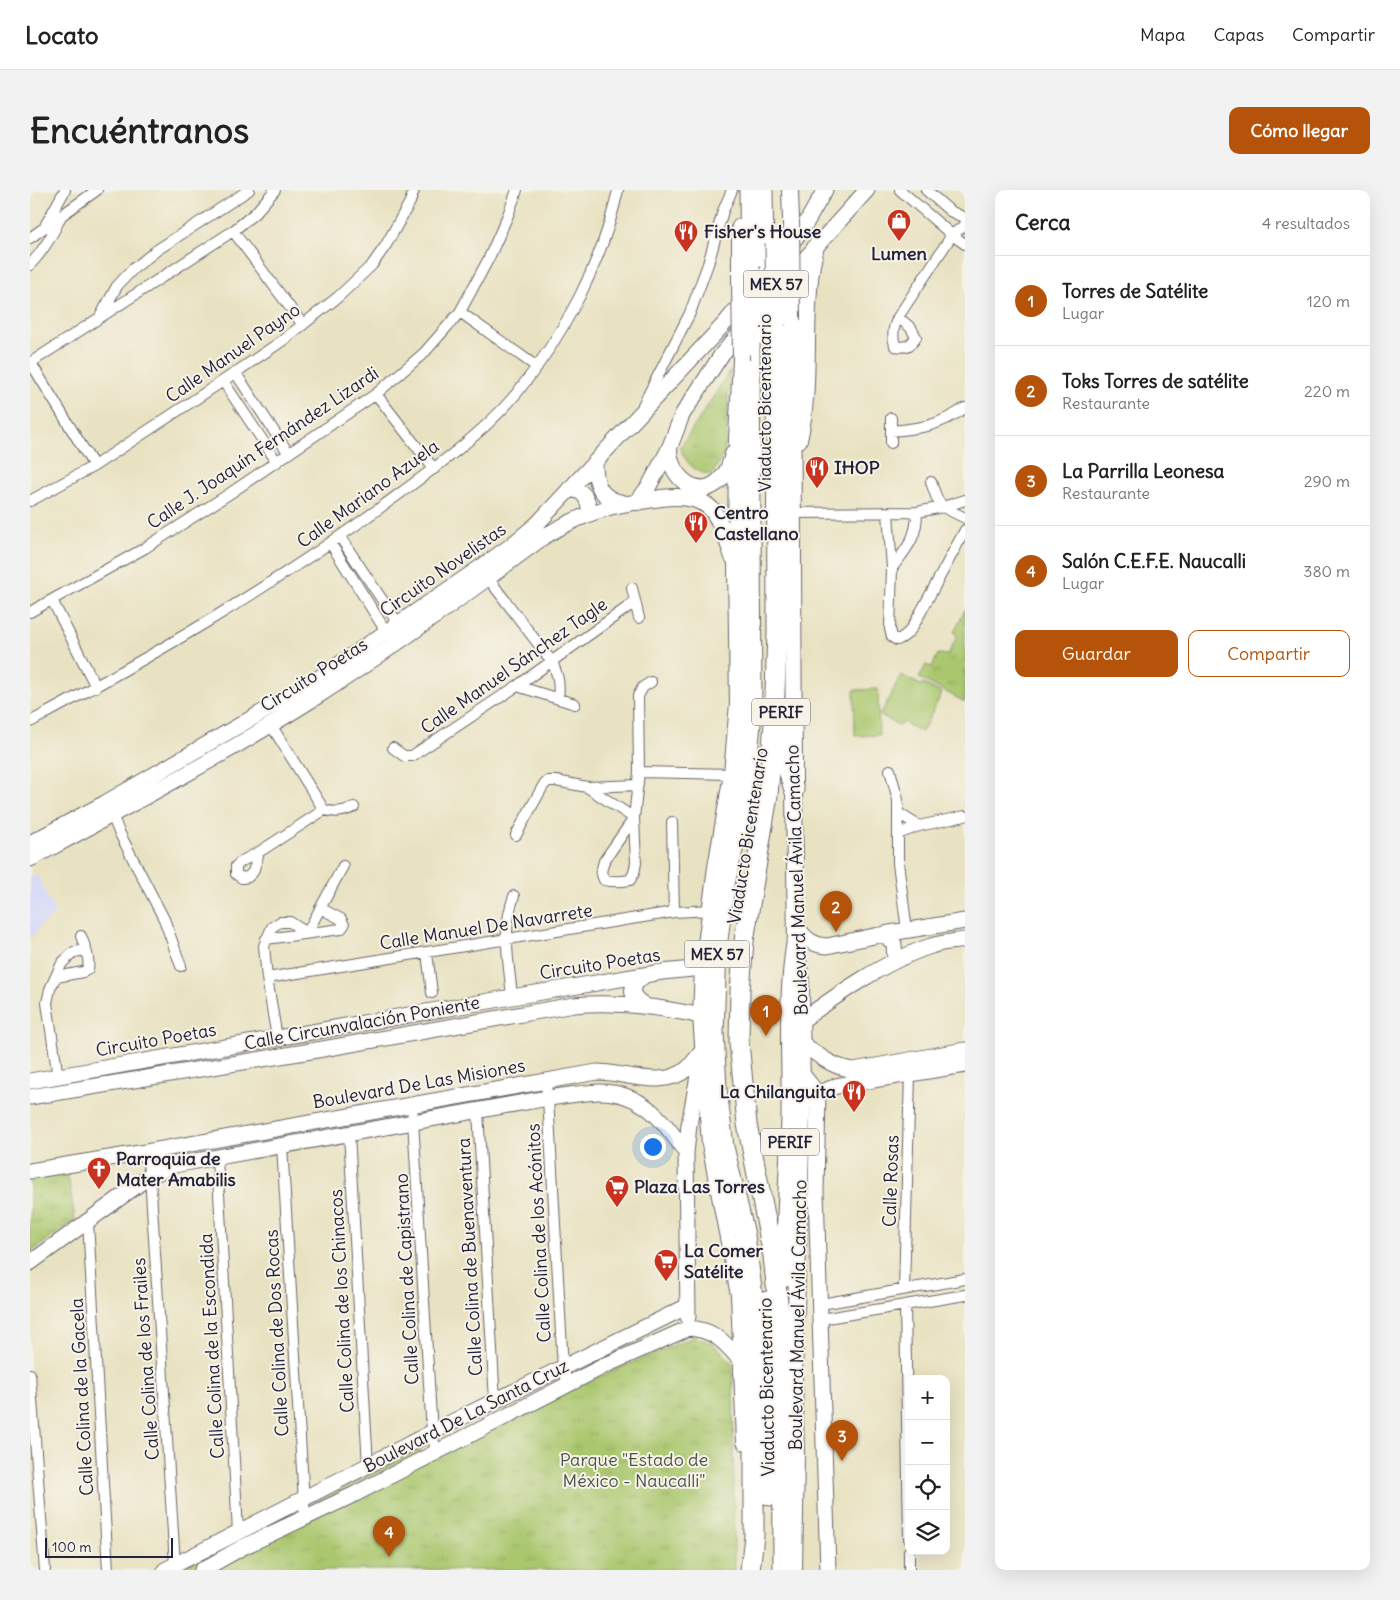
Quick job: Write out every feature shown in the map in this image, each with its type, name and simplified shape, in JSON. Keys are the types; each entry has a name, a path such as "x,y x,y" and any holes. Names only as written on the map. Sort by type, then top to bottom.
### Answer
{"highway":[{"name":"Boulevard Manuel Ávila Camacho","path":"749,190 745,273 764,337 777,632 774,723 769,786 744,940 739,1042 747,1124 773,1256 782,1341 783,1570"},
{"path":"762,190 770,251"},
{"name":"Boulevard Manuel Ávila Camacho","path":"750,1566 754,1536 754,1305 745,1234 724,1148 717,1089 714,1032 717,948 725,884 744,807 752,713 764,337 775,190"},
{"name":"Viaducto Bicentenario","path":"764,337 767,618 766,720 732,946 729,1046 739,1137 757,1232 766,1296 769,1379 770,1570"},
{"name":"PERIF","path":"777,632 783,753 794,790"},
{"name":"PERIF","path":"782,1341 787,1295 785,1242 791,1119 790,1000 796,944"}],"main road":[{"name":"Boulevard Manuel Ávila Camacho","path":"740,190 745,273"},
{"name":"Boulevard Manuel Ávila Camacho","path":"750,1566 739,1296 710,1144 701,1016 703,968 716,867 732,774 738,703 737,438 764,337 791,220 790,190"},
{"path":"638,414 732,314 802,230 824,190"},
{"path":"630,502 649,486 669,449 682,415 722,354 816,245 867,190"},
{"path":"792,472 803,422 810,280 816,245"},
{"name":"Boulevard Manuel Ávila Camacho","path":"764,337 792,472 796,944 801,982 802,1043 802,1112 794,1376 796,1455 794,1570"},
{"name":"Circuito Novelistas","path":"30,843 104,803 306,687 393,629 508,548 537,524 638,414"},
{"path":"669,449 672,468 681,480 691,486 706,487 720,480 726,473 737,438"},
{"path":"595,462 596,480 601,490 609,498 630,502 676,497 694,500 710,508 717,518 736,564"},
{"path":"568,489 580,491 586,496 590,514"},
{"name":"Circuito Poetas","path":"30,859 236,746 313,699 400,642 545,536 574,520 630,502"},
{"path":"796,924 808,940 827,946 884,934 965,921"},
{"path":"927,928 926,937 932,945"},
{"path":"884,934 894,944 895,962"},
{"path":"801,1021 840,994 895,962 932,945 965,940"},
{"name":"Circuito Poetas","path":"30,1081 512,997 645,975 703,968"},
{"path":"645,975 634,984 632,992 635,998 648,1007"},
{"name":"Calle Circunvalación Poniente","path":"30,1098 574,1005 610,1003 701,1016"},
{"path":"314,1032 317,1050"},
{"path":"802,1043 831,1064 843,1069 854,1070 965,1050"},
{"path":"703,1050 689,1125 686,1153 686,1307 689,1328 704,1330 725,1343 743,1363"},
{"name":"Boulevard De Las Misiones","path":"30,1171 597,1072 657,1079 670,1078 688,1068 703,1050"},
{"path":"802,1112 818,1094 836,1086 965,1065"},
{"path":"802,1074 818,1094 816,1192 828,1570"},
{"path":"624,1095 627,1075"},
{"name":"Boulevard De Las Misiones","path":"30,1264 150,1176 174,1165 548,1098 596,1092 624,1095 653,1112 671,1131 686,1153"},
{"name":"Boulevard De La Santa Cruz","path":"170,1567 495,1401 686,1307"},
{"name":"Boulevard De La Santa Cruz","path":"202,1570 604,1366 689,1328"}],"street":[{"path":"45,227 65,190"},
{"path":"99,319 117,286 133,269 157,250 249,190"},
{"path":"94,466 30,363 233,231 255,213 275,190"},
{"name":"Calle Manuel Payno","path":"30,501 94,466 223,381 303,325 356,282 372,265 392,236 410,202 414,190"},
{"name":"Calle J. Joaquín Fernández Lizardi","path":"30,612 146,548 277,462 376,394 424,353 460,312 489,258 517,190"},
{"name":"Calle Mariano Azuela","path":"30,722 178,640 331,544 434,469 488,423 514,396 553,344 594,266 612,216 618,190"},
{"name":"Circuito Novelistas","path":"638,414 690,313 708,264 723,211 732,190"},
{"path":"900,190 965,244"},
{"path":"926,190 950,211 965,218"},
{"path":"30,238 91,191"},
{"path":"30,265 50,240 61,216"},
{"path":"898,317 911,328 916,337 912,344 904,347 896,346 892,336 898,317 952,235 965,225"},
{"path":"233,231 303,325"},
{"path":"460,312 537,366"},
{"path":"236,372 289,454"},
{"path":"223,381 277,462"},
{"path":"376,394 434,469"},
{"path":"891,431 933,426 949,419 965,408"},
{"path":"891,418 891,442"},
{"path":"932,482 937,499 943,507 965,518"},
{"path":"792,513 917,512 965,500"},
{"path":"892,568 915,535 917,512"},
{"path":"888,513 892,568 890,629 892,637 897,640 910,632 965,530"},
{"path":"340,537 393,629"},
{"path":"331,544 393,629"},
{"path":"488,578 552,662 557,673 558,698"},
{"path":"632,588 638,618"},
{"path":"52,600 96,687"},
{"name":"Calle Manuel Sánchez Tagle","path":"393,748 404,756 412,756 518,686 635,602"},
{"path":"634,818 604,861 602,872 604,880 613,882 630,880 634,873 636,864 634,818 639,772 638,696 643,687 651,682"},
{"path":"518,686 575,704"},
{"path":"271,725 329,811"},
{"path":"890,770 898,800 899,882 907,930"},
{"path":"639,772 732,774"},
{"path":"516,836 543,786 548,781 587,787 638,785"},
{"path":"587,787 634,818"},
{"path":"259,852 253,872 248,877 242,878 236,874 236,866 242,861 329,811 342,812 354,807"},
{"path":"898,813 919,826"},
{"path":"112,815 164,919 181,966"},
{"path":"898,834 919,826 965,816"},
{"path":"672,822 674,912"},
{"path":"307,933 343,866"},
{"path":"512,997 506,925 508,912 514,896"},
{"path":"266,939 340,929 344,925 341,919 320,908"},
{"name":"Calle Manuel De Navarrete","path":"266,978 674,912 711,910"},
{"path":"277,1038 266,978 264,954 266,939 272,927 280,922 290,922 307,933"},
{"path":"56,977 83,972 88,969 89,963 81,936"},
{"path":"58,1077 47,1002 50,990 62,963 74,952 86,950"},
{"path":"426,953 432,993"},
{"name":"Calle Rosas","path":"904,1290 910,1074"},
{"name":"Calle Colina de los Acónitos","path":"545,1080 548,1098 563,1368 568,1384"},
{"name":"Calle Colina de Capistrano","path":"412,1104 432,1433 436,1452"},
{"name":"Calle Colina de Buenaventura","path":"478,1111 495,1401"},
{"name":"Calle Colina de los Chinacos","path":"348,1134 368,1466"},
{"name":"Calle Colina de Dos Rocas","path":"282,1146 305,1518"},
{"name":"Calle Colina de los Frailes","path":"146,1152 150,1176 170,1567"},
{"name":"Calle Colina de la Escondida","path":"217,1158 238,1532"},
{"name":"Calle Colina de la Gacela","path":"88,1222 108,1570"},
{"path":"821,1312 904,1290 965,1278"},
{"path":"821,1312 905,1305 965,1295"},
{"path":"905,1305 909,1510"},
{"path":"30,1374 45,1570"},
{"path":"909,1555 909,1570"}],"shaded area":[{"path":"37,874 55,914 42,924 33,936 30,933 30,878"}],"green space":[{"path":"730,371 725,451 712,475 706,474 692,466 680,448"},
{"path":"965,610 965,702 919,678 926,665 932,667 938,654 948,655 957,636 954,632"},
{"path":"901,675 942,693 922,732 902,722 900,726 880,715"},
{"path":"878,689 879,735 855,736 854,690"},
{"path":"67,1169 75,1220 30,1253 30,1176"},
{"name":"Parque \"Estado de México - Naucalli\"","path":"694,1337 716,1347 733,1365 734,1570 207,1570 579,1385"},
{"path":"418,1450 422,1453 309,1511 307,1506"},
{"path":"296,1512 298,1514 296,1517 190,1570 176,1570"}],"place":[{"name":"Lumen","path":"899,242"},
{"name":"Fisher's House","path":"686,253"},
{"name":"IHOP","path":"817,489"},
{"name":"Centro Castellano","path":"696,544"},
{"name":"Toks Torres de satélite","path":"836,932"},
{"name":"Torres de Satélite","path":"766,1036"},
{"name":"La Chilanguita","path":"854,1113"},
{"name":"Parroquia de Mater Amabilis","path":"99,1190"},
{"name":"Plaza Las Torres","path":"617,1208"},
{"name":"La Comer Satélite","path":"666,1282"},
{"name":"La Parrilla Leonesa","path":"842,1461"},
{"name":"Salón C.E.F.E. Naucalli","path":"389,1557"}]}
